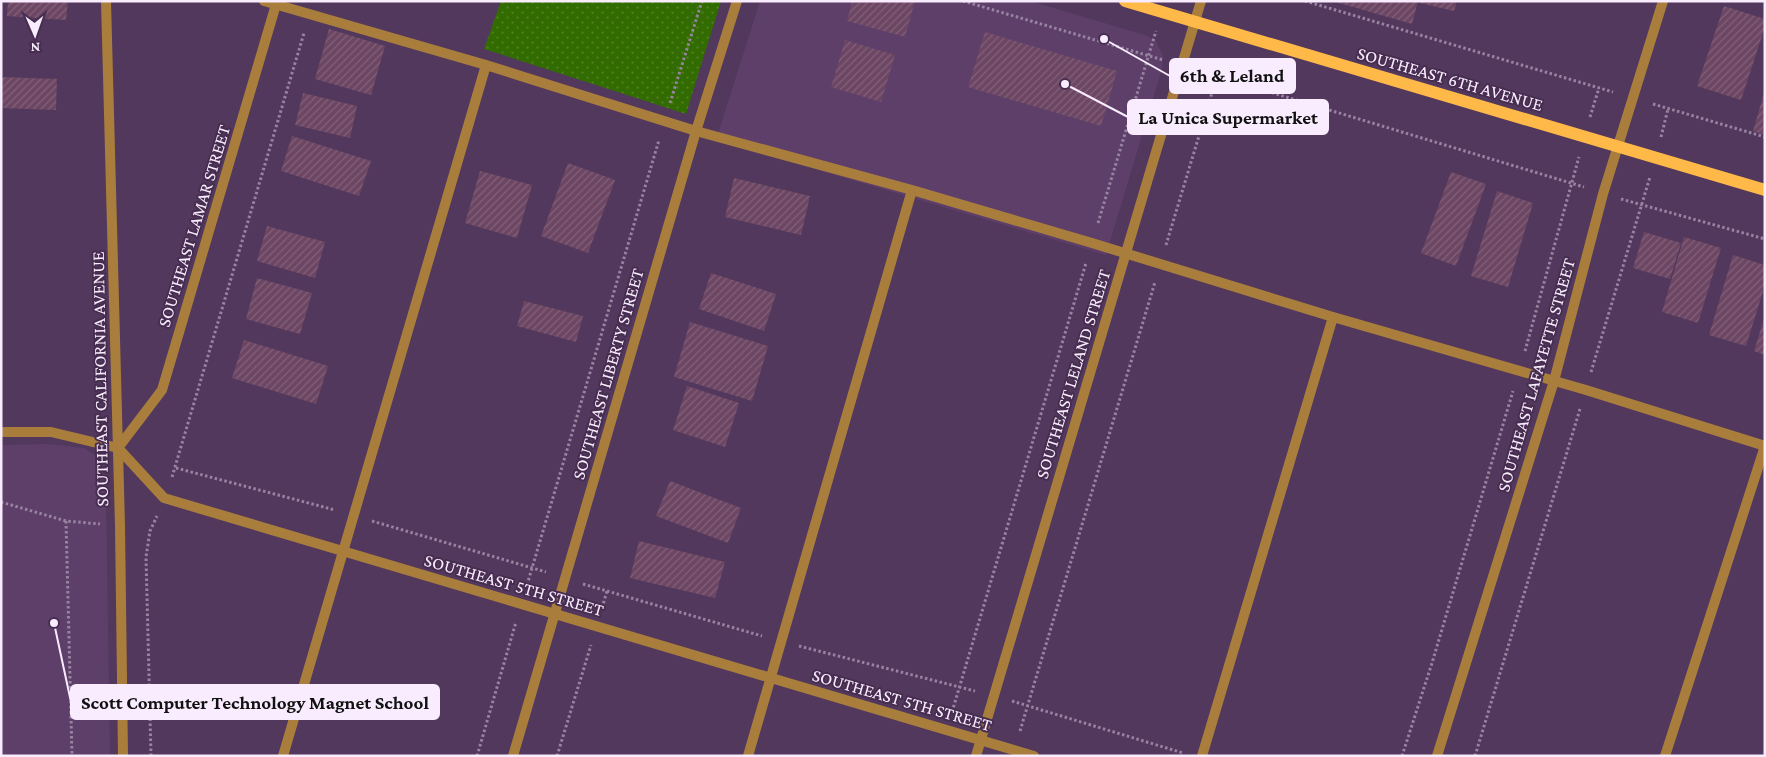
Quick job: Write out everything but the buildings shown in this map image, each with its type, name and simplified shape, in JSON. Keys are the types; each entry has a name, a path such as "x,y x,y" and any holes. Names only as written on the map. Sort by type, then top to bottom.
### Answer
{"main road":[{"name":"SOUTHEAST 6TH AVENUE","path":"1125,1 1765,190"}],"street":[{"name":"SOUTHEAST CALIFORNIA AVENUE","path":"106,1 120,526 123,756"},
{"path":"264,1 277,3 309,15 486,65 696,131 912,190 1092,243 1332,318 1586,390 1765,446 1665,756"},
{"name":"SOUTHEAST LIBERTY STREET","path":"513,756 696,131 737,1"},
{"name":"SOUTHEAST LELAND STREET","path":"976,756 1201,1"},
{"name":"SOUTHEAST LAFAYETTE STREET","path":"1437,756 1554,381 1617,147 1663,1"},
{"name":"SOUTHEAST LAMAR STREET","path":"118,448 162,390 277,3"},
{"path":"283,756 486,65"},
{"path":"748,756 912,190"},
{"path":"1202,756 1332,318"},
{"path":"1,432 51,432 118,448 164,498"},
{"name":"SOUTHEAST 5TH STREET","path":"164,498 1034,756"}],"path":[{"path":"477,756 664,120 702,1"},
{"path":"963,1 1572,183 1642,206 1765,239"},
{"path":"1305,1 1765,138"},
{"path":"947,730 1161,12"},
{"path":"151,756 146,557 150,531 176,468 309,15"},
{"path":"1014,750 1221,64"},
{"path":"1402,756 1519,372 1599,88"},
{"path":"1475,756 1642,206 1668,109"},
{"path":"176,468 353,515 782,641 959,686 1192,756"},
{"path":"1,502 66,521 150,531"},
{"path":"66,521 72,756"},
{"path":"557,756 607,591"}],"shaded area":[{"path":"760,1 1030,1 1145,35 1156,41 1163,56 1162,69 1106,255 716,140"},
{"path":"48,444 84,448 95,455 102,467 106,490 110,756 1,756 1,445"}],"green space":[{"path":"501,1 721,1 686,114 484,49"}],"place":[{"name":"6th & Leland","path":"1104,39"},
{"name":"La Unica Supermarket","path":"1065,84"},
{"name":"Scott Computer Technology Magnet School","path":"54,623"}]}
